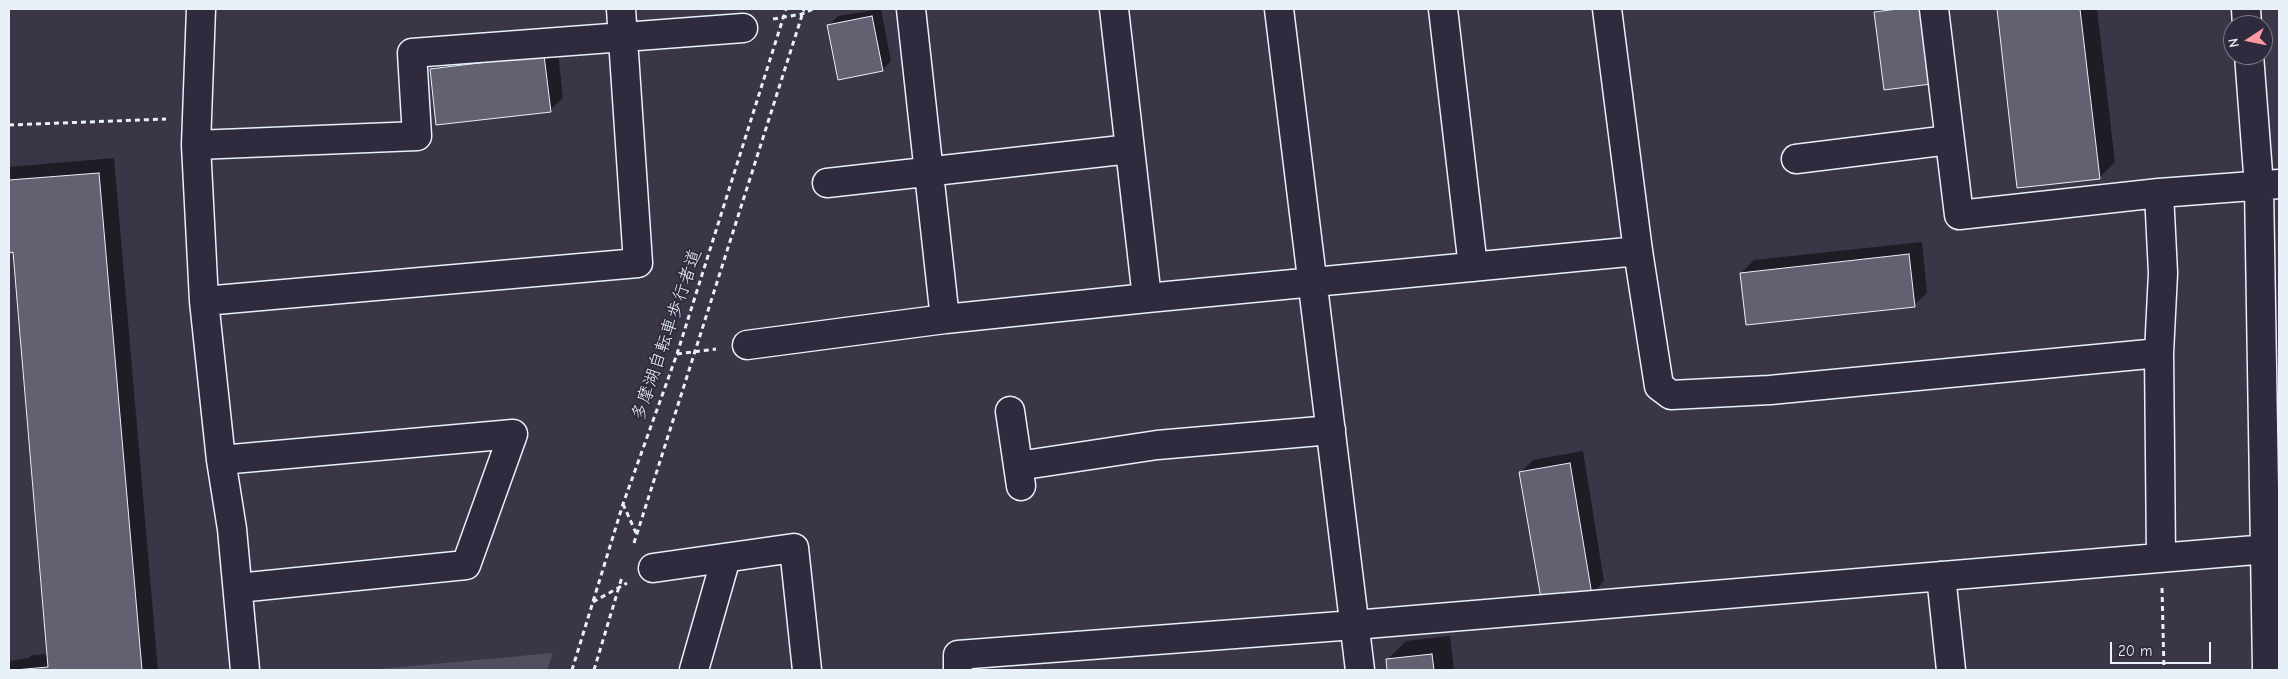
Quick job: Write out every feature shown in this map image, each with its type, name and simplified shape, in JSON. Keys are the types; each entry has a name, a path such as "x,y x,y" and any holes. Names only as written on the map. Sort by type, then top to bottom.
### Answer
{"street":[{"path":"201,9 196,145 204,301 221,460 232,529 245,670"},
{"path":"204,301 638,263 621,9"},
{"path":"911,9 946,319"},
{"path":"1114,9 1147,298"},
{"path":"1279,9 1360,670"},
{"path":"1443,9 1473,267"},
{"path":"1607,9 1638,251 1659,386 1671,395 1770,390 2158,353"},
{"path":"1934,9 1959,215 2159,193 2269,185"},
{"path":"196,145 417,136 412,53 743,28"},
{"path":"2251,65 2269,185 2273,548 2267,670"},
{"path":"1796,159 1949,140"},
{"path":"827,183 1130,149"},
{"path":"2159,193 2163,273 2158,353 2162,557"},
{"path":"747,345 946,319 1313,281 1638,251"},
{"path":"1010,411 1019,476 1157,445 1331,430"},
{"path":"221,460 513,434 466,565 238,588"},
{"path":"653,568 794,548 807,670"},
{"path":"958,670 958,656 1354,625 2273,548"},
{"path":"694,670 726,558"},
{"path":"1941,576 1951,670"}],"path":[{"name":"多摩湖自転車歩行者道","path":"572,670 623,504 677,354 786,9"},
{"path":"637,534 804,9"},
{"path":"784,16 802,14 813,9"},
{"path":"9,125 196,118"},
{"path":"677,354 694,353"},
{"path":"593,602 653,568 623,504"},
{"path":"2162,557 2164,670"},
{"path":"594,670 618,588"}],"shaded area":[{"path":"553,653 547,670 369,670"}],"building":[{"path":"1921,9 1931,84 1884,90 1874,12"},
{"path":"1997,9 2080,9 2100,179 2017,188"},
{"path":"872,16 883,71 838,80 827,25"},
{"path":"544,55 551,112 436,125 430,69"},
{"path":"99,173 142,670 15,670 48,667 13,252 9,253 9,180"},
{"path":"1909,254 1915,307 1746,325 1740,273"},
{"path":"1570,463 1592,595 1542,604 1519,472"},
{"path":"1432,654 1434,670 1387,670 1386,659"}]}
